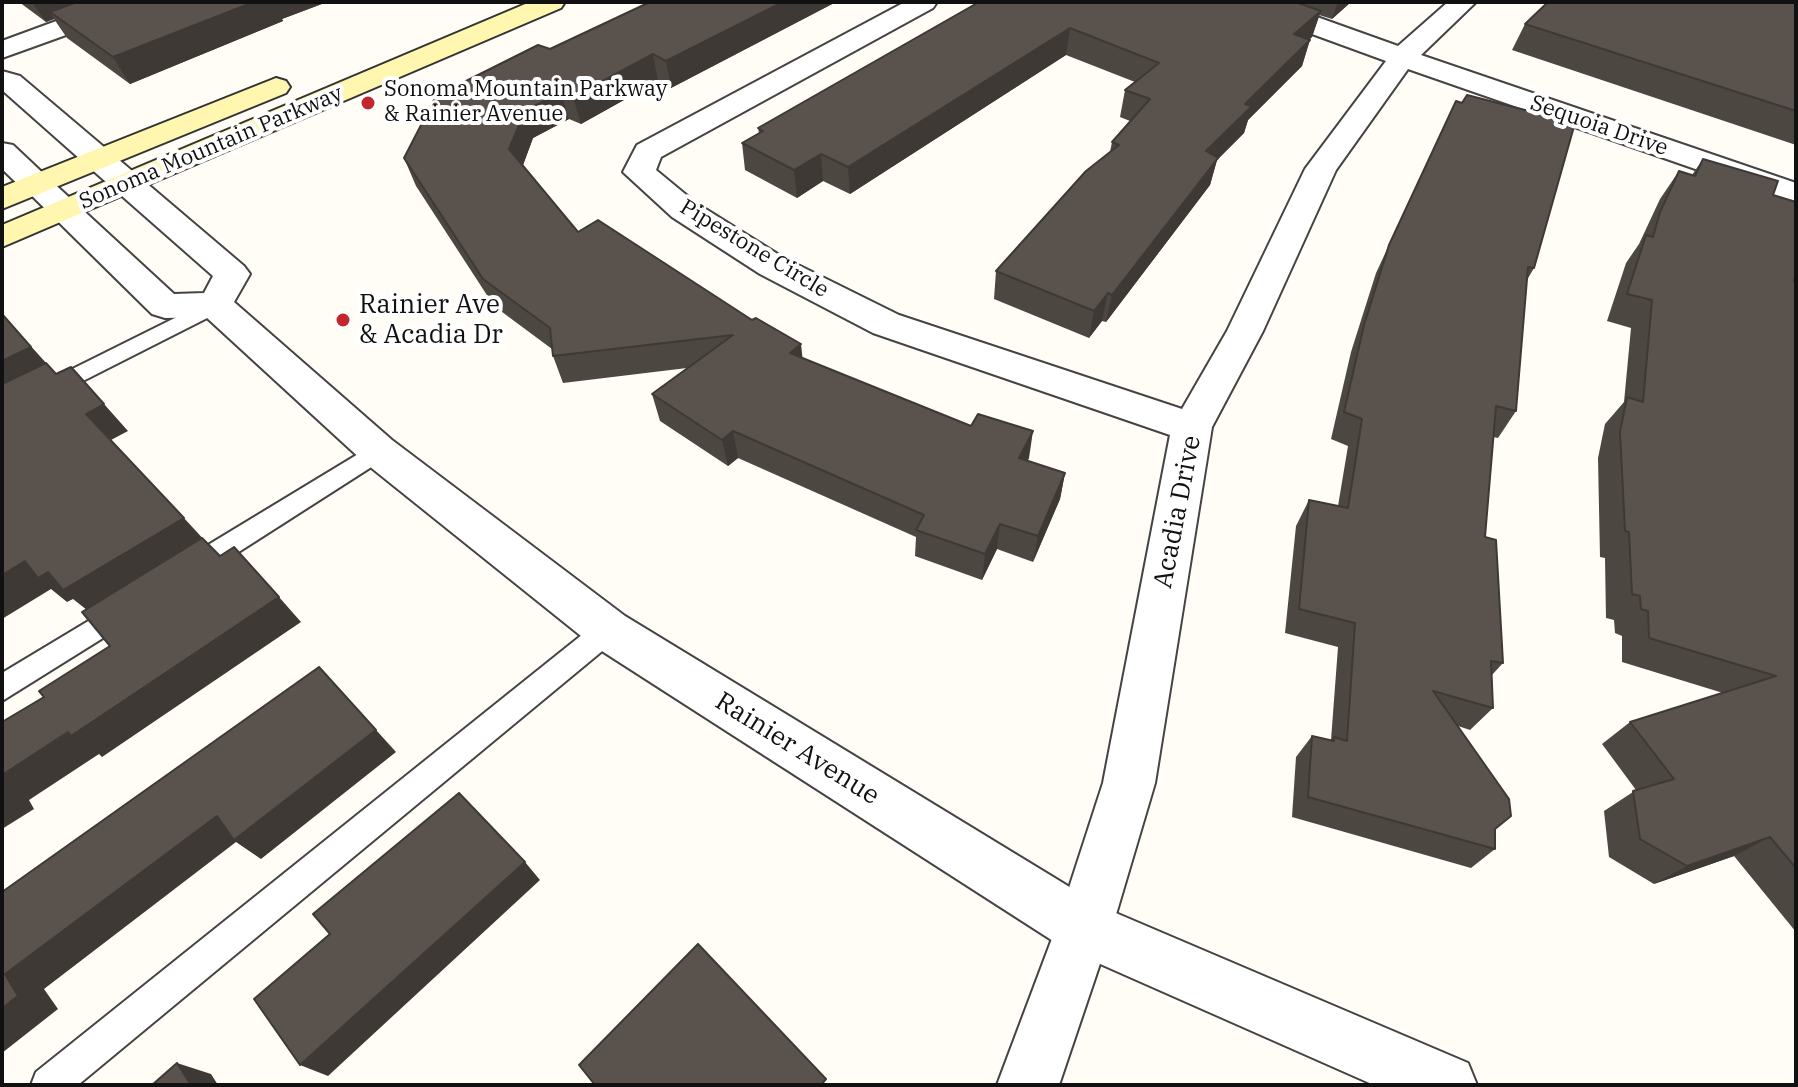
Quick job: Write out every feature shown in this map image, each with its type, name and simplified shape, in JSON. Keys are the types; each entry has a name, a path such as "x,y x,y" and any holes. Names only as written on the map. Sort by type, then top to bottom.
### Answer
{"main road":[{"name":"Sonoma Mountain Parkway","path":"2,237 552,2"},
{"name":"Sonoma Mountain Parkway","path":"2,199 297,78"}],"street":[{"path":"2,50 132,2"},
{"name":"Pipestone Circle","path":"924,2 648,152 639,172 684,210 772,266 886,324 1192,427"},
{"path":"1250,2 1403,57"},
{"name":"Acadia Drive","path":"1028,1085 1084,928 1129,783 1192,427 1245,331 1321,169 1403,57 1463,2"},
{"name":"Sequoia Drive","path":"1403,57 1796,194"},
{"path":"2,80 10,82 232,274 215,305 165,306 2,152"},
{"name":"Rainier Avenue","path":"215,305 378,451 608,630 1084,928 1446,1085"}],"lane":[{"path":"2,414 215,305"},
{"path":"171,581 378,451"},
{"path":"2,688 145,598"},
{"path":"49,1085 608,630"}],"building":[{"path":"77,2 254,2 113,57 50,12"},
{"path":"650,2 783,2 666,61 653,54 573,97 561,92 525,111 509,149 578,232 598,220 752,320 756,318 801,344 790,353 971,426 978,414 1033,431 1019,458 1065,473 1038,536 1000,524 985,554 916,530 924,515 733,431 722,440 652,394 733,335 553,356 550,328 483,279 404,158 436,96 538,45 550,49"},
{"path":"979,2 1295,2 1321,11 1294,34 1310,40 1245,104 1252,106 1206,151 1218,158 1112,295 1108,293 1094,311 996,271 1086,171 1119,145 1112,142 1150,99 1125,90 1159,63 1070,28 848,167 821,154 794,170 742,143 763,131 758,128"},
{"path":"1548,2 1796,2 1796,111 1525,24"},
{"path":"1467,95 1575,123 1534,268 1528,267 1516,411 1496,406 1485,537 1496,540 1503,663 1491,661 1493,708 1433,691 1509,799 1511,816 1495,829 1495,849 1308,797 1312,736 1347,741 1355,623 1299,609 1309,500 1348,508 1362,419 1344,412 1364,325 1389,245 1456,101 1462,103"},
{"path":"1703,159 1778,181 1773,195 1796,202 1796,868 1770,837 1687,866 1640,839 1633,791 1674,779 1630,722 1776,676 1649,638 1648,611 1641,609 1640,596 1632,594 1620,432 1627,397 1643,402 1652,300 1627,294 1646,235 1653,237 1660,212 1679,171 1695,176"},
{"path":"2,314 31,347 2,361"},
{"path":"46,363 56,374 71,367 104,404 86,414 184,518 63,590 48,572 38,578 25,561 2,575 2,384"},
{"path":"202,538 220,556 234,547 279,597 71,736 68,732 2,775 2,722 44,697 39,691 110,646 82,612"},
{"path":"319,667 376,730 234,840 217,816 5,974 18,996 2,1008 2,892"},
{"path":"459,793 525,862 300,1065 254,999 330,934 313,914"},
{"path":"698,944 826,1079 821,1085 595,1085 579,1065"},
{"path":"177,1063 191,1085 152,1085"}],"place":[{"name":"Sonoma Mountain Parkway & Rainier Avenue","path":"368,103"},
{"name":"Rainier Ave & Acadia Dr","path":"343,320"}]}
